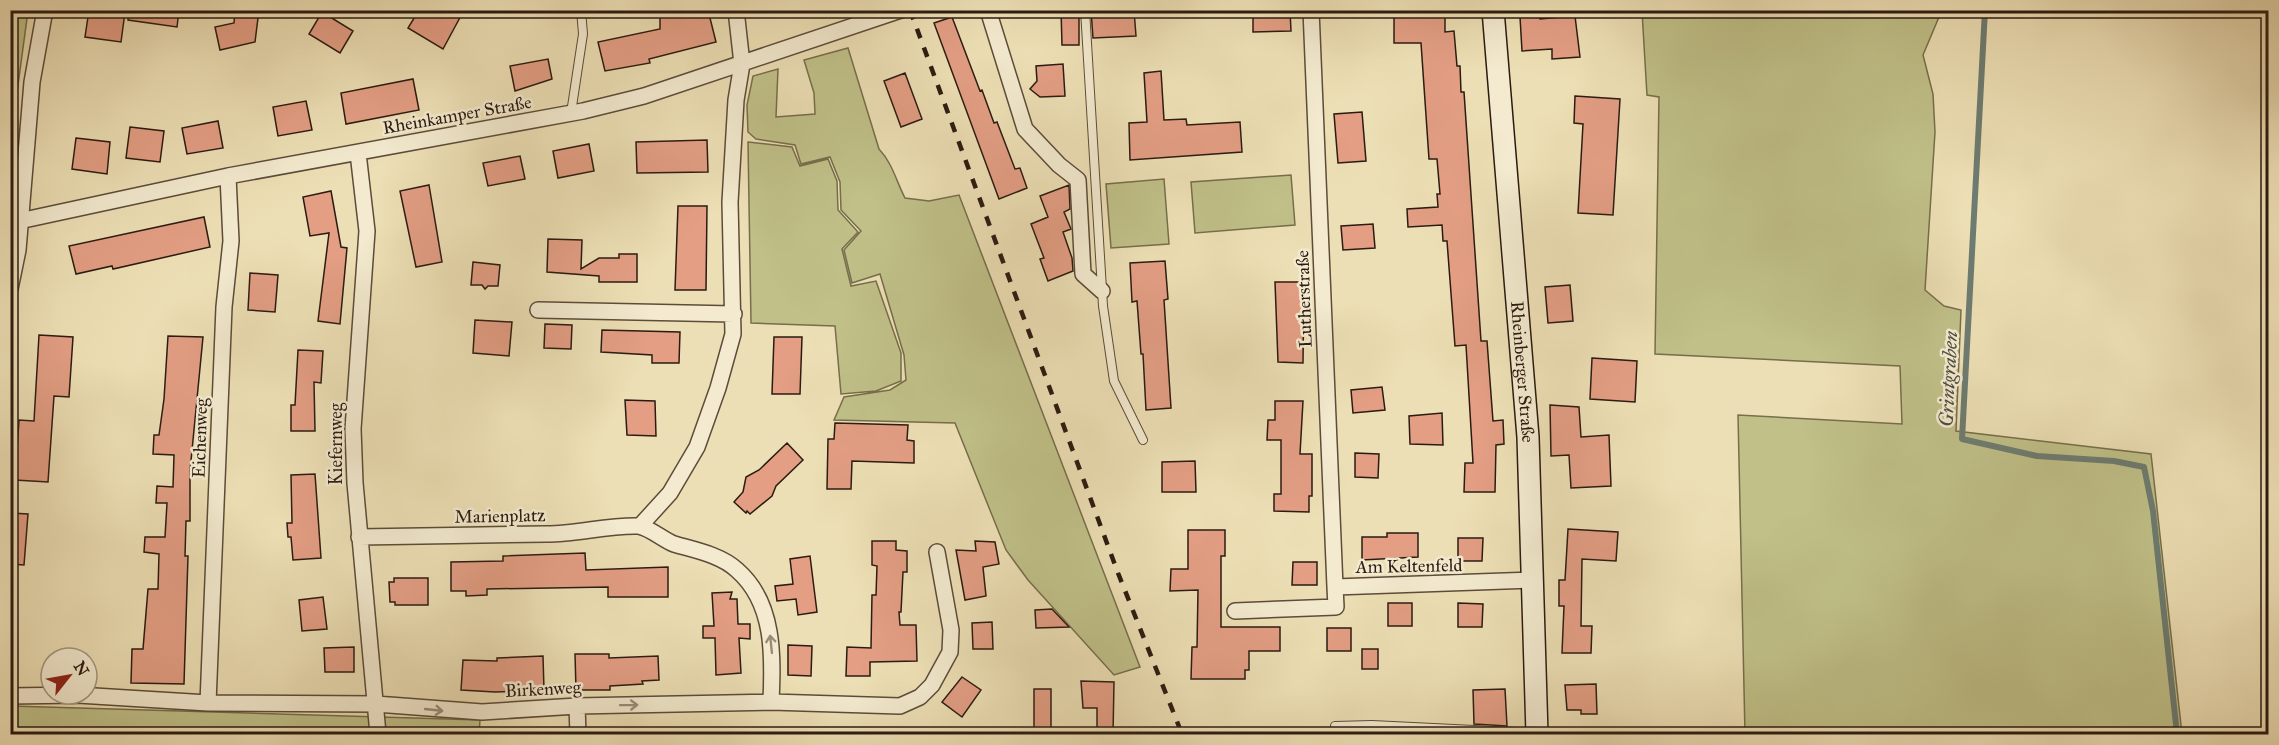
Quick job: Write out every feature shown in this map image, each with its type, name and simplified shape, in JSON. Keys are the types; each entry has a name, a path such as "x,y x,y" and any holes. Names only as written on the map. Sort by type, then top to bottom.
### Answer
{"main road":[{"name":"Rheinberger Straße","path":"1493,10 1528,437 1538,734"}],"street":[{"path":"10,289 15,222 32,82 45,10"},
{"path":"736,10 742,64 736,100 730,202 733,334 718,388 697,447 670,493 640,526 666,541 704,553 736,568 750,584 770,632 773,662 771,702"},
{"name":"Rheinkamper Straße","path":"15,222 228,176 571,113 644,96 902,10"},
{"path":"988,10 1025,129 1041,148 1078,180 1083,274 1102,291"},
{"name":"Lutherstraße","path":"1311,10 1335,587"},
{"name":"Kiefernweg","path":"358,153 367,231 353,429 359,537 378,735"},
{"name":"Eichenweg","path":"208,703 224,307 231,241 228,176"},
{"path":"538,310 734,314"},
{"name":"Marienplatz","path":"359,537 557,534 640,526"},
{"name":"Birkenweg","path":"10,696 78,695 208,703 376,704 482,712 577,706 771,702 900,706 920,697 943,670 950,652 951,630 937,552"},
{"name":"Am Keltenfeld","path":"1235,611 1336,607 1335,587 1534,580"},
{"path":"577,706 578,735"}],"lane":[{"path":"571,113 583,34 581,10"},
{"path":"1085,10 1102,291 1114,381 1143,440"},
{"path":"1335,726 1372,725 1538,734"}],"green space":[{"path":"10,11 28,11 13,122 10,121"},
{"path":"1642,11 1937,11 1939,17 1923,55 1933,94 1935,132 1925,290 1944,306 1961,310 1956,431 2151,454 2182,734 1745,734 1738,415 1902,424 1900,366 1655,354 1659,97 1647,95"},
{"path":"848,48 879,149 891,167 905,198 929,201 959,195 1140,667 1114,675 1028,580 1006,550 955,423 834,420 844,397 890,390 906,380 904,355 880,274 852,283 844,250 861,231 841,210 840,182 830,157 801,164 795,145 756,139 748,132 747,105 753,76 778,69 776,117 815,114 814,93 804,60"},
{"path":"748,142 792,147 800,166 828,159 837,181 838,210 858,232 842,249 851,286 876,281 901,353 901,381 876,391 841,394 835,326 751,323"},
{"path":"1291,175 1295,225 1195,233 1191,182"},
{"path":"1164,179 1169,244 1111,248 1106,184"},
{"path":"11,706 480,720 479,734 11,734"}],"building":[{"path":"89,10 125,12 121,42 85,37"},
{"path":"129,10 179,10 177,27 128,20"},
{"path":"235,10 259,10 255,42 220,50 215,27 234,23"},
{"path":"419,10 464,10 443,49 408,28"},
{"path":"660,10 708,10 716,42 649,59 650,63 605,71 598,42 660,29"},
{"path":"1061,10 1079,10 1079,45 1062,45"},
{"path":"1091,10 1134,10 1136,36 1093,38"},
{"path":"1253,10 1290,10 1291,31 1253,32"},
{"path":"1394,10 1445,10 1445,32 1454,31 1457,66 1460,66 1461,92 1464,92 1481,341 1487,341 1493,421 1503,420 1504,444 1496,445 1495,492 1464,492 1465,463 1473,463 1466,345 1455,346 1447,241 1443,241 1442,225 1408,227 1407,209 1438,207 1437,194 1440,194 1437,159 1429,159 1421,43 1394,43"},
{"path":"322,12 353,31 340,53 309,34"},
{"path":"1539,16 1540,19 1575,16 1580,57 1552,59 1552,49 1522,51 1520,17"},
{"path":"952,17 994,123 997,122 1015,169 1020,168 1027,188 999,199 934,23"},
{"path":"548,59 552,79 515,91 510,66"},
{"path":"1063,64 1065,96 1040,97 1030,89 1037,81 1036,66"},
{"path":"1161,71 1164,120 1186,119 1187,125 1240,122 1242,152 1130,160 1129,123 1147,122 1144,73"},
{"path":"905,73 922,119 901,127 884,81"},
{"path":"413,79 419,110 346,124 341,93"},
{"path":"1575,96 1620,99 1613,215 1578,213 1583,124 1574,123"},
{"path":"306,101 312,130 278,136 273,107"},
{"path":"1362,112 1366,161 1338,163 1334,114"},
{"path":"218,121 223,148 187,154 182,128"},
{"path":"130,127 164,131 160,162 126,158"},
{"path":"76,138 110,142 107,174 72,169"},
{"path":"707,140 708,172 637,173 636,142"},
{"path":"589,144 594,171 558,178 553,151"},
{"path":"520,156 525,179 488,186 483,163"},
{"path":"429,185 442,262 416,267 400,191"},
{"path":"1069,185 1070,209 1064,212 1071,229 1063,232 1072,258 1073,271 1048,281 1040,259 1044,258 1031,224 1048,217 1040,196"},
{"path":"331,191 341,247 347,248 340,324 318,321 329,233 310,236 303,197"},
{"path":"678,206 707,206 706,290 675,290"},
{"path":"204,217 210,247 113,269 112,266 76,274 69,246"},
{"path":"1373,224 1375,248 1343,250 1341,226"},
{"path":"548,239 582,240 581,269 599,258 619,258 619,254 637,254 637,282 599,282 599,276 547,272"},
{"path":"1165,261 1168,299 1164,300 1171,408 1146,410 1143,354 1141,354 1137,301 1132,302 1130,263"},
{"path":"473,262 500,265 498,286 488,286 485,289 482,285 471,285"},
{"path":"250,273 278,275 275,312 248,310"},
{"path":"1275,282 1304,282 1303,363 1278,362"},
{"path":"1570,285 1573,321 1548,323 1545,287"},
{"path":"475,320 512,322 509,356 473,353"},
{"path":"545,324 572,325 571,349 544,348"},
{"path":"602,330 680,332 679,363 652,363 652,355 601,352"},
{"path":"39,335 73,337 69,397 54,396 48,482 15,480 19,420 34,421"},
{"path":"168,336 203,337 190,471 190,521 186,521 185,556 188,556 184,684 131,683 132,649 143,649 148,589 158,589 159,554 144,552 145,537 165,537 167,503 156,503 157,486 173,487 174,455 153,454 154,435 159,435 164,399"},
{"path":"774,337 802,337 800,394 772,394"},
{"path":"298,350 323,351 321,383 314,382 315,431 291,431 291,405 295,405"},
{"path":"1592,358 1637,361 1635,402 1590,399"},
{"path":"1382,387 1385,410 1353,413 1351,390"},
{"path":"625,400 655,401 656,436 627,435"},
{"path":"1275,401 1303,401 1300,454 1312,454 1312,496 1309,496 1309,512 1274,511 1274,494 1281,494 1281,440 1267,440 1268,420 1275,420"},
{"path":"1550,405 1579,407 1581,437 1609,435 1611,486 1571,488 1569,455 1551,456"},
{"path":"1442,413 1443,445 1410,444 1409,416"},
{"path":"835,423 908,425 907,440 914,441 914,463 852,461 851,489 827,489 828,439 834,439"},
{"path":"787,443 803,460 776,486 772,496 750,514 747,511 746,513 734,502 743,492 746,477 759,470"},
{"path":"1355,453 1379,454 1378,478 1355,477"},
{"path":"1195,461 1196,492 1162,492 1162,462"},
{"path":"315,474 321,558 293,560 287,523 292,523 291,475"},
{"path":"10,513 28,514 24,565 10,564"},
{"path":"1568,529 1618,532 1616,561 1582,559 1581,626 1592,626 1591,653 1562,653 1564,606 1559,606 1559,580 1565,580"},
{"path":"1188,530 1225,530 1225,556 1221,556 1221,627 1280,627 1280,651 1249,651 1249,670 1245,670 1245,679 1191,679 1192,647 1197,647 1198,590 1170,591 1171,569 1188,569"},
{"path":"1387,533 1418,533 1418,557 1362,560 1362,537 1387,537"},
{"path":"1458,538 1483,538 1482,561 1458,561"},
{"path":"872,541 896,541 896,550 907,551 907,572 903,572 901,612 899,612 900,625 916,625 917,661 870,662 870,676 846,676 847,647 871,648 872,595 876,595 877,566 872,565"},
{"path":"975,541 995,542 999,564 983,567 986,596 965,600 956,550 976,551"},
{"path":"585,553 586,570 668,567 668,597 608,597 608,587 487,589 487,595 466,596 466,591 451,591 451,562 503,561 503,556"},
{"path":"810,556 817,612 798,615 796,599 777,601 775,586 793,584 790,559"},
{"path":"1293,562 1317,562 1317,585 1292,585"},
{"path":"394,578 428,578 428,605 395,605 395,602 390,602 389,582 394,582"},
{"path":"732,592 730,599 737,599 738,624 750,624 750,639 739,638 741,673 716,675 715,638 703,638 703,626 714,626 712,593"},
{"path":"323,597 327,629 302,631 299,600"},
{"path":"1388,603 1412,603 1412,626 1388,626"},
{"path":"1458,603 1483,604 1482,627 1458,627"},
{"path":"1052,609 1069,627 1036,628 1035,610"},
{"path":"992,622 993,649 973,649 972,623"},
{"path":"1327,628 1351,628 1351,651 1327,651"},
{"path":"788,645 812,646 811,676 788,675"},
{"path":"354,647 354,672 325,672 324,648"},
{"path":"1362,649 1378,649 1378,669 1362,669"},
{"path":"575,654 609,654 609,658 658,656 659,680 642,681 643,684 610,686 610,690 576,690"},
{"path":"543,656 544,690 495,692 461,690 463,660 497,661 497,658"},
{"path":"962,677 981,690 962,717 942,702"},
{"path":"1081,681 1114,682 1113,735 1097,735 1097,708 1083,708"},
{"path":"1596,684 1597,714 1581,714 1581,710 1567,710 1565,685"},
{"path":"1034,689 1051,689 1051,735 1034,735"},
{"path":"1505,689 1507,726 1474,724 1473,690"}],"waterway":[{"name":"Grintgraben","path":"1985,10 1962,439 2037,456 2114,461 2144,467 2153,511 2177,734"}],"railway":[{"path":"910,10 1118,573 1182,734"}]}
